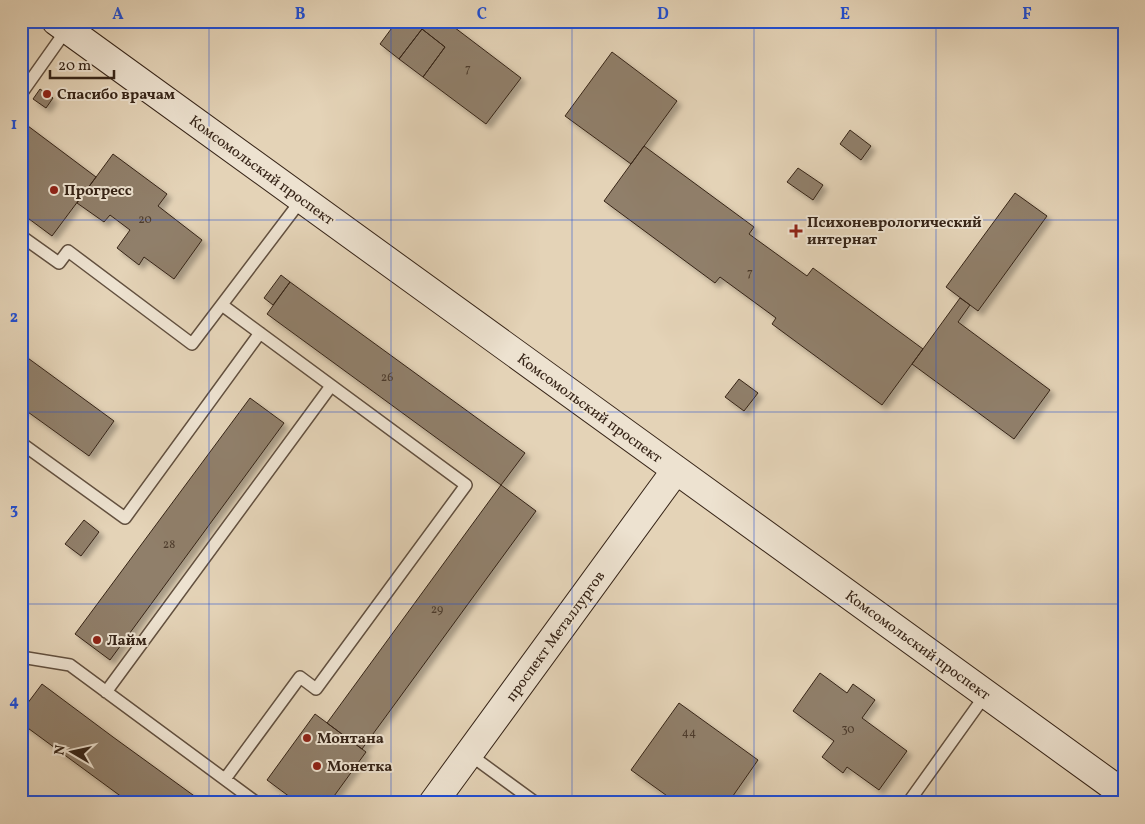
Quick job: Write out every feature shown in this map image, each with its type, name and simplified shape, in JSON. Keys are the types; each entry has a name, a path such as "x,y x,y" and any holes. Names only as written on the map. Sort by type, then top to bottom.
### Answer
{"street":[{"name":"Комсомольский проспект","path":"62,25 1124,794"},
{"name":"проспект Металлургов","path":"433,803 676,470"}],"lane":[{"path":"21,94 62,25"},
{"path":"21,236 59,263 68,251 192,344 302,199"},
{"path":"222,305 466,485 316,689 300,677 225,779"},
{"path":"21,443 125,518 260,333"},
{"path":"106,692 331,386"},
{"path":"21,657 70,665 257,803"},
{"path":"908,803 986,694"},
{"path":"469,754 536,803"}],"building":[{"path":"397,21 446,21 521,78 486,124 423,77 445,47 422,29 399,59 380,44"},
{"path":"422,29 445,47 423,77 399,59"},
{"path":"612,52 677,101 631,164 565,116"},
{"path":"40,89 53,98 46,108 33,99"},
{"name":"Прогресс","path":"24,123 96,177 52,236 21,213 21,126"},
{"path":"850,130 871,146 861,160 840,144"},
{"path":"644,146 754,227 749,234 807,276 813,268 923,349 882,405 772,324 776,318 720,277 715,283 604,201"},
{"path":"113,154 167,194 158,206 202,240 174,279 144,257 139,265 117,248 130,230 110,215 104,222 77,203"},
{"path":"798,168 823,185 813,200 787,182"},
{"path":"1015,193 1047,216 978,311 946,287"},
{"path":"281,275 290,282 273,305 264,298"},
{"path":"290,282 525,453 501,485 267,314"},
{"path":"960,298 970,305 958,322 1050,390 1014,439 912,364"},
{"path":"21,353 114,421 89,456 21,407"},
{"path":"739,379 758,393 744,411 725,397"},
{"path":"250,398 284,423 110,660 75,634"},
{"path":"501,485 536,511 362,749 327,723"},
{"path":"84,520 99,532 81,556 65,544"},
{"path":"820,673 847,693 853,684 875,700 862,718 907,751 879,790 847,767 843,773 822,757 834,741 793,711"},
{"path":"42,684 204,803 130,803 21,723 21,712"},
{"path":"679,703 758,760 728,803 677,803 631,770"},
{"name":"Монетка","path":"315,714 366,752 329,803 298,803 267,780"},
{"path":"279,795 289,803 274,803"},
{"path":"1003,796 1012,803 998,803"}],"place":[{"name":"Спасибо врачам","path":"47,94"},
{"name":"Прогресс","path":"54,190"},
{"name":"Психоневрологический интернат","path":"796,231"},
{"name":"Лайм","path":"97,640"},
{"name":"Монтана","path":"307,738"},
{"name":"Монетка","path":"317,766"}]}
